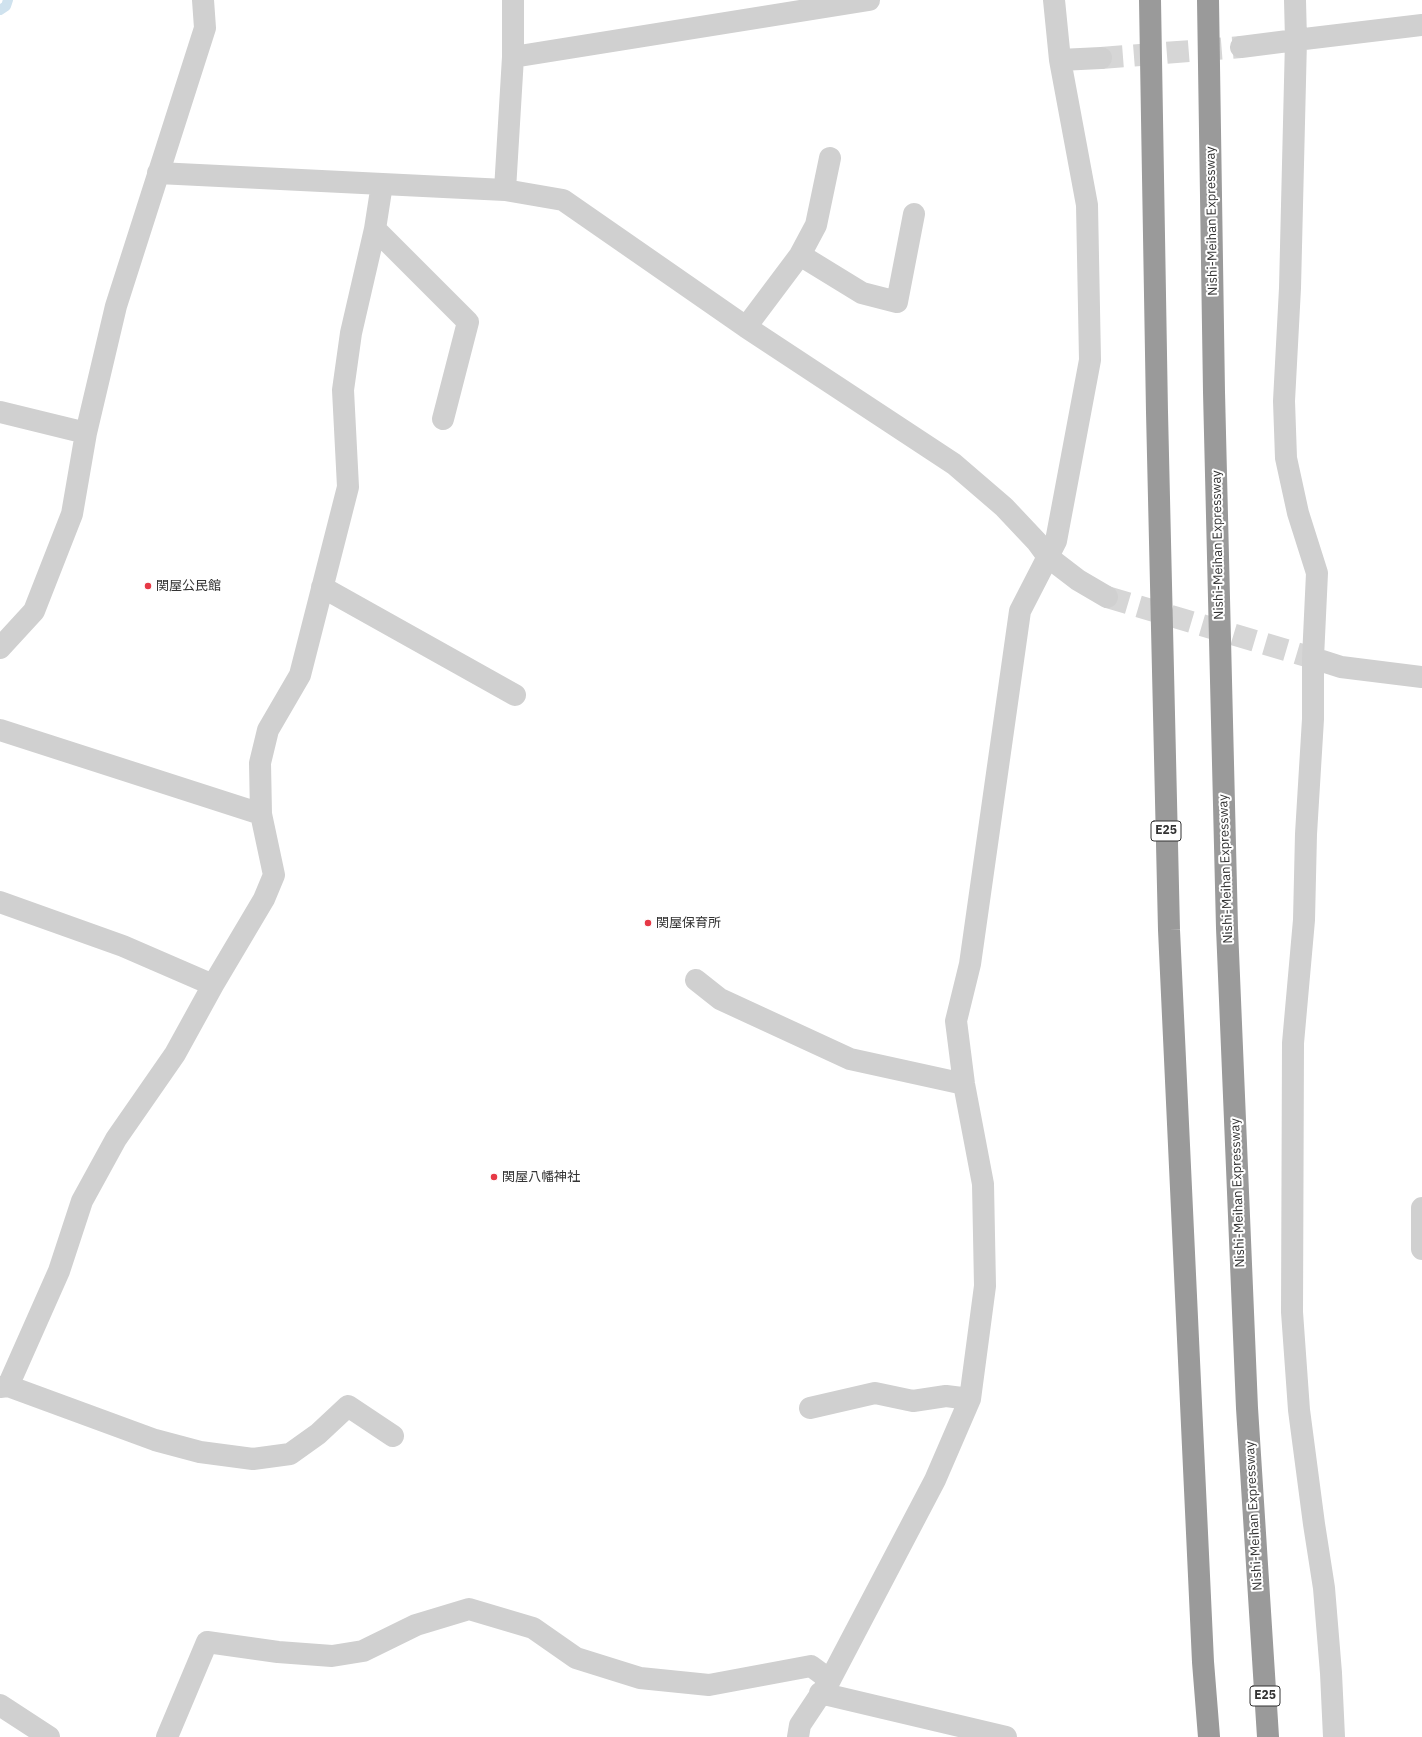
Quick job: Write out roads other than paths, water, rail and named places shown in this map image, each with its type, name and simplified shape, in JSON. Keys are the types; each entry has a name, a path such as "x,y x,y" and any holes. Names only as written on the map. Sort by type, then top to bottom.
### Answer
{"highway":[{"name":"E25","path":"1150,0 1156,412 1168,930 1203,1662 1210,1737"},
{"name":"Nishi-Meihan Expressway","path":"1208,0 1214,392 1227,928 1247,1408 1268,1737"}],"street":[{"path":"0,648 34,611 72,514 86,433 116,306 205,28 203,0"},
{"path":"505,190 513,57 513,0"},
{"path":"513,57 869,0"},
{"path":"798,1737 800,1725 825,1687 935,1480 970,1399 985,1279 983,1184 964,1084 956,1021 970,964 1020,611 1056,541 1090,360 1087,205 1060,60 1054,0"},
{"path":"1295,0 1296,40 1290,288 1284,400 1286,458 1298,513 1317,573 1313,658 1313,719 1306,834 1304,920 1293,1043 1292,1312 1299,1410 1324,1588 1334,1730"},
{"path":"1241,48 1296,40 1422,26"},
{"path":"1060,60 1101,58"},
{"path":"746,327 800,255 816,225 830,158"},
{"path":"158,172 505,190 563,200 746,327 954,464 1004,507 1037,542 1048,557 1078,580 1107,597"},
{"path":"382,184 375,229 352,333 343,390 348,487 300,675 268,730 260,763 261,814 274,875 264,899 213,985 175,1054 116,1139 82,1201 58,1271 4,1386 155,1440 200,1452 253,1459 290,1454 318,1434 348,1406 394,1436"},
{"path":"800,255 862,293 897,302 914,214"},
{"path":"375,229 468,322 443,419"},
{"path":"0,412 86,433"},
{"path":"322,587 515,695"},
{"path":"1313,658 1341,667 1422,677"},
{"path":"0,730 261,814"},
{"path":"0,902 123,946 213,985"},
{"path":"696,980 720,999 850,1059 964,1084"},
{"path":"1422,1208 1422,1249"},
{"path":"810,1408 875,1393 913,1402 946,1396 970,1399"},
{"path":"167,1737 207,1642 278,1652 332,1656 363,1652 416,1625 469,1609 533,1628 576,1658 640,1678 709,1685 811,1666 825,1687 1006,1737"},
{"path":"0,1705 49,1737"}],"waterway":[{"path":"0,10 6,6 8,0"}],"tunnel":[{"path":"1101,58 1241,47"},
{"path":"1107,597 1313,658"}],"place":[{"name":"関屋公民館","path":"148,586"},
{"name":"関屋保育所","path":"648,923"},
{"name":"関屋八幡神社","path":"494,1177"}]}
